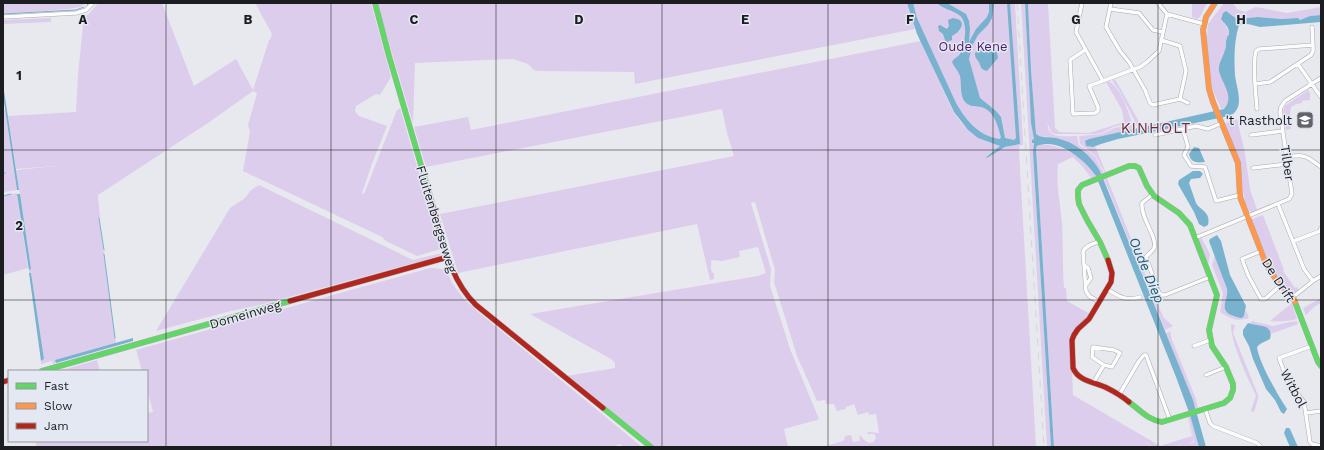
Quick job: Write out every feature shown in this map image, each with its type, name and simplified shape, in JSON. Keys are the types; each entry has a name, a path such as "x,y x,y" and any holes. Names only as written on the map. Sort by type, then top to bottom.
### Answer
{"street":[{"path":"3,17 76,13 86,10 93,3"},
{"name":"Fluitenbergseweg","path":"375,3 448,257 458,283 471,301 650,447"},
{"path":"1082,3 1076,32 1103,81"},
{"path":"1111,3 1106,27 1128,60 1145,90 1151,105 1180,99 1188,103"},
{"path":"1158,3 1166,14 1204,24 1207,15 1215,3"},
{"path":"1110,9 1139,13 1153,30 1163,32"},
{"path":"1086,50 1070,60 1073,114 1095,113 1098,111 1098,107 1089,86 1144,65 1159,51 1166,14"},
{"name":"De Drift","path":"1204,24 1203,36 1209,89 1238,163 1240,195 1247,217 1266,264 1281,285 1293,297 1318,362 1321,366"},
{"path":"1255,84 1270,82 1312,54 1312,27"},
{"path":"1161,40 1180,47 1186,71 1180,99"},
{"path":"1257,109 1254,56 1256,51 1259,49 1313,45"},
{"path":"1298,64 1311,84 1320,94"},
{"name":"Tilber","path":"1195,238 1288,200 1292,195 1281,106 1286,101 1321,78"},
{"path":"1155,135 1196,126 1208,129 1222,123"},
{"path":"1183,130 1188,147 1184,155 1191,166 1205,167 1216,201 1240,195"},
{"path":"1251,135 1283,131"},
{"path":"1287,157 1300,155 1306,156 1321,167"},
{"path":"1252,168 1288,164"},
{"path":"1129,166 1135,166 1141,170 1147,186 1153,194 1179,213 1190,225 1217,295 1209,330 1210,340 1212,346 1226,367 1233,384 1233,390 1230,398 1224,403 1162,422 1154,420 1144,414 1131,402 1119,395 1077,375 1073,368 1072,337 1076,330 1089,319 1112,280 1112,274 1100,241 1086,221 1077,197 1080,187 1129,166"},
{"path":"1153,194 1142,203 1141,209 1155,241 1153,249 1146,257 1159,293 1165,295 1210,277"},
{"path":"1278,204 1304,269 1313,281"},
{"path":"1294,241 1320,231 1321,228"},
{"path":"1099,302 1088,296 1086,291 1086,285 1091,278 1088,268 1084,265 1084,249 1100,241"},
{"path":"1261,251 1242,259 1248,275 1261,299 1265,299 1281,285"},
{"name":"Domeinweg","path":"46,370 448,257"},
{"path":"1293,297 1321,276"},
{"path":"1107,290 1118,296 1133,300 1140,297"},
{"path":"1194,346 1210,340"},
{"name":"Witbol","path":"1312,346 1279,358 1288,382 1304,402 1310,442 1321,446"},
{"path":"1094,347 1114,350 1120,353 1112,366 1104,365 1092,357 1094,347"},
{"path":"1119,395 1139,361 1144,355 1146,355 1170,420"},
{"path":"1093,383 1104,365"},
{"path":"1206,375 1226,367"},
{"path":"1205,409 1210,423 1213,426 1257,443 1261,447"},
{"path":"1306,413 1321,411"}],"green space":[{"path":"3,3 87,3 80,7 69,9 3,14"},
{"path":"98,3 162,3 194,86 236,59 253,90 272,34 255,3 371,3 391,77 380,95 376,94 356,106 355,111 359,116 387,126 362,193 364,194 397,110 400,108 441,249 417,256 386,241 382,237 243,171 250,132 248,125 257,93 253,91 208,123 98,195 99,218 116,343 56,360 56,363 53,364 52,361 41,364 41,361 44,359 31,273 29,273 31,268 16,170 56,166 16,169 8,116 76,112 84,15 88,15"},
{"path":"377,3 907,3 915,29 635,84 634,72 537,71 528,64 513,59 415,63 413,123"},
{"name":"Oude Kene","path":"912,3 1015,3 1023,141 1023,145 1020,145 1019,151 1036,447 822,447 843,441 845,436 851,435 853,442 860,441 859,435 869,443 874,442 876,437 874,434 867,434 868,432 879,433 876,414 869,415 868,412 858,415 854,404 846,407 846,409 837,411 834,404 826,404 825,400 817,401 797,356 774,282 775,270 755,202 751,203 771,269 770,286 790,349 819,419 784,429 788,447 653,447 566,376 615,368 615,363 611,359 530,314 758,276 766,273 758,247 739,251 740,257 722,261 711,260 711,269 714,274 714,279 710,280 697,224 458,273 440,214 734,156 722,109 426,167 414,127 468,117 471,130 921,41 953,111 963,125 982,139 999,145 999,147 986,156 987,158 1000,149 1017,144 991,137 966,127 914,21"},
{"path":"1021,3 1025,3 1051,447 1047,447"},
{"path":"1028,3 1048,3 1055,128 1059,132 1089,133 1124,122 1122,110 1106,82 1108,81 1117,88 1126,105 1132,122 1113,127 1102,133 1055,134 1051,132 1047,122 1049,130 1052,134 1077,136 1079,145 1095,156 1104,174 1102,175 1099,169 1049,137 1038,136 1036,134"},
{"path":"1192,3 1207,3 1200,17 1197,19 1192,17"},
{"path":"1224,3 1233,3 1237,9 1245,12 1256,7 1287,13 1321,7 1321,15 1310,16 1300,20 1298,18 1281,19 1258,17 1237,19 1231,14 1224,12 1221,17 1229,32 1226,39 1226,49 1222,58 1220,73 1228,91 1228,101 1225,108 1221,109 1212,88 1206,48 1208,24"},
{"path":"51,18 51,22 3,24 3,20"},
{"path":"1115,79 1142,127 1138,128 1119,90 1112,81"},
{"path":"1308,90 1310,93 1310,100 1302,101 1302,103 1291,107 1291,129 1286,130 1283,111 1285,106"},
{"path":"5,110 17,190 3,192 3,111"},
{"path":"1237,119 1245,153 1250,189 1257,210 1252,212 1249,211 1244,200 1239,159 1224,124"},
{"path":"1133,125 1135,129 1087,140 1086,145 1095,146 1106,173 1105,174 1096,156 1080,144 1079,136 1102,134 1114,128"},
{"path":"1042,144 1058,147 1074,154 1092,170 1096,177 1094,178 1093,176 1092,179 1073,157 1058,164 1057,170 1062,222 1064,288 1066,288 1067,301 1090,314 1076,328 1071,338 1073,395 1160,446 1192,436 1187,416 1194,439 1188,416 1190,415 1199,447 1176,447 1183,444 1175,447 1153,447 1141,439 1152,447 1054,447 1036,148"},
{"path":"1107,178 1157,304 1164,318 1173,326 1165,330 1104,179"},
{"path":"259,185 413,260 442,253 439,256 260,305 231,311 156,331 230,208 245,198 251,190"},
{"path":"17,193 28,268 3,275 3,196"},
{"path":"1263,215 1284,270 1283,271 1295,288 1297,287 1299,290 1295,293 1291,292 1272,269 1252,222 1252,219"},
{"path":"1201,237 1210,254 1208,266 1198,240"},
{"path":"1215,255 1228,293 1224,307 1225,311 1237,318 1242,318 1246,310 1249,318 1241,320 1234,319 1220,312 1223,293 1212,265"},
{"path":"430,268 442,269 448,274 452,283 464,299 477,311 642,447 623,447 620,444 613,447 37,447 35,442 148,442 148,413 153,412 148,393 148,370 142,370 136,350"},
{"path":"1321,298 1321,303 1314,307 1306,315 1303,308"},
{"path":"1292,303 1297,319 1270,321"},
{"path":"1252,321 1273,326 1297,321 1298,324 1271,334 1270,332 1250,324"},
{"path":"1231,324 1235,325 1233,333 1258,395 1254,412 1251,411 1256,395 1236,350 1231,331"},
{"path":"1170,331 1172,340 1196,399 1198,408 1196,409 1166,333"},
{"path":"97,360 100,370 62,370"}],"water":[{"path":"907,3 913,3 917,18 956,103 964,115 979,131 1000,139 1001,137 997,123 989,111 966,103 962,97 960,76 952,62 960,54 963,45 965,33 964,23 959,15 937,3 947,3 966,14 970,29 969,42 976,29 987,17 989,12 989,3 994,3 992,18 988,25 978,35 972,46 969,59 980,98 1001,117 1005,138 1014,140 1016,138 1007,3 1010,3 1020,144 1005,147 987,158 986,157 1000,146 978,138 968,130 954,112 917,34"},
{"path":"1025,3 1028,3 1036,134 1043,137 1063,140 1076,146 1092,160 1100,171 1193,400 1206,447 1199,447 1190,415 1176,377 1096,176 1078,157 1062,147 1045,144 1037,146 1036,148 1054,447 1051,447"},
{"path":"1226,11 1237,19 1258,17 1281,19 1298,18 1300,20 1310,16 1321,15 1321,22 1260,27 1248,24 1239,25 1235,44 1234,63 1239,101 1237,109 1231,115 1118,139 1093,147 1086,146 1085,141 1089,139 1224,109 1227,104 1228,95 1219,68 1226,48 1226,39 1229,35 1229,30 1221,19 1223,13"},
{"path":"953,18 961,21 962,26 958,32 952,36 952,40 947,42 943,34 939,31 938,26 940,25 947,29 949,26 948,20"},
{"path":"987,45 995,49 998,58 987,71 981,68 975,57 975,53 981,47"},
{"path":"3,84 19,190 17,190 3,95"},
{"path":"1194,147 1199,148 1205,162 1197,162 1191,159 1189,154"},
{"path":"1193,171 1200,171 1203,174 1200,178 1191,179 1189,183 1196,203 1207,214 1209,221 1208,225 1204,227 1199,224 1178,184 1179,180"},
{"path":"17,194 20,194 31,269 29,270"},
{"path":"1217,235 1221,241 1230,275 1246,306 1244,316 1242,318 1226,312 1224,306 1227,289 1209,241"},
{"path":"29,273 31,273 44,359 41,361"},
{"path":"1248,323 1264,326 1270,330 1270,339 1257,347 1258,354 1265,370 1287,409 1284,414 1281,412 1275,400 1266,389 1249,346 1243,335 1243,330"},
{"path":"133,338 133,341 56,363 55,360"},
{"path":"1286,428 1290,429 1298,447 1290,447 1284,433"}],"waterway":[{"path":"3,14 76,10 84,7"},
{"path":"3,196 11,194"},
{"path":"99,218 104,250"},
{"path":"104,254 115,338"}],"railway":[{"path":"1017,3 1044,447"}],"traffic: fast":[{"path":"375,3 433,206"},
{"path":"1129,166 1139,168 1147,186 1154,196 1179,213 1190,225 1217,295 1209,330 1212,346 1226,367 1233,384 1233,390 1230,398 1224,403 1162,422 1148,417 1129,402"},
{"path":"1108,260 1079,204 1078,190 1082,185 1129,166"},
{"path":"46,370 290,301"},
{"path":"1295,302 1318,362 1321,366"},
{"path":"603,408 651,447"}],"traffic: slow":[{"path":"1215,3 1206,17 1203,30 1209,89 1238,163 1240,197 1266,264 1277,281 1293,297 1295,302"}],"traffic: jam":[{"path":"433,206 448,258 459,283 467,295 476,305 603,408"},
{"path":"290,301 448,257"},
{"path":"1108,260 1112,273 1111,282 1089,319 1074,335 1072,340 1073,368 1083,379 1107,388 1129,402"},
{"path":"3,382 8,380"}],"place":[{"name":"'t Rastholt","path":"1305,120"}],"district":[{"name":"KINHOLT","path":"1156,128"}],"water label":[{"name":"Oude Diep","path":"1147,270"}]}
